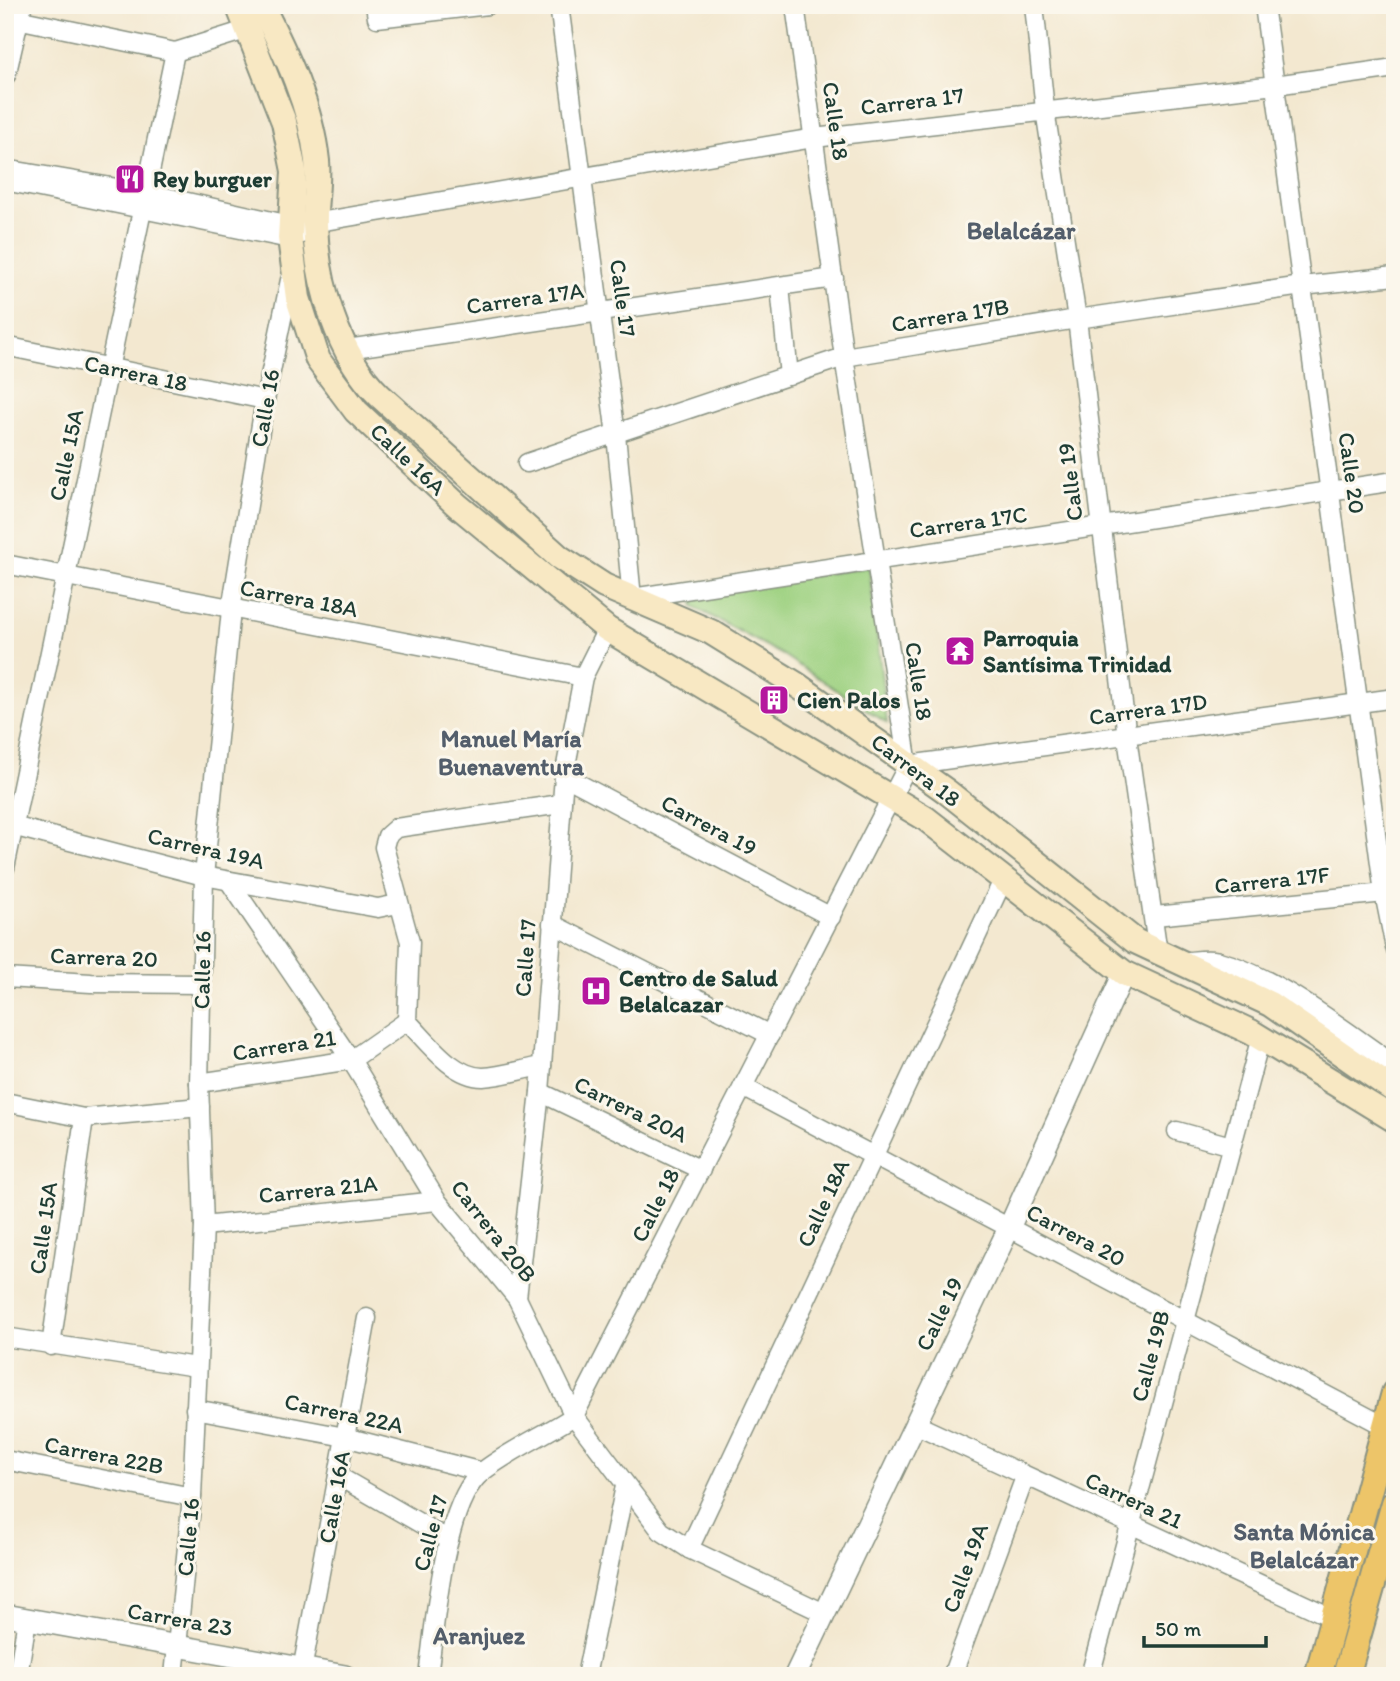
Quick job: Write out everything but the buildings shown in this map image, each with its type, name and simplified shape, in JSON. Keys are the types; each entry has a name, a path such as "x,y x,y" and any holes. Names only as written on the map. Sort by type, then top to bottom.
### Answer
{"main road":[{"path":"238,5 284,122 294,171 290,231"},
{"path":"261,5 278,39 307,112 317,162 315,223"},
{"name":"Calle 16A","path":"315,223 324,291 362,379 559,557 593,580 632,598"},
{"name":"Calle 16A","path":"290,231 292,271 318,360 356,411 457,505 607,629"},
{"name":"Carrera 18","path":"632,598 711,632 797,685 946,791 1107,921 1158,953 1270,1004 1395,1091"},
{"name":"Carrera 18","path":"607,629 925,818 1131,977 1226,1019 1395,1120"},
{"path":"1318,1676 1395,1393"},
{"path":"1346,1676 1395,1503"}],"street":[{"path":"376,12 488,5"},
{"name":"Calle 17","path":"559,5 616,435 632,598"},
{"name":"Calle 18","path":"574,1416 908,765 844,358 795,5"},
{"name":"Calle 19","path":"1034,5 1045,110 1077,319 1126,737 1155,916 1158,953"},
{"name":"Calle 20","path":"1264,5 1359,703 1390,892 1395,948"},
{"path":"5,74 19,12 175,52 249,29"},
{"name":"Calle 15A","path":"5,868 10,825 66,576 175,52"},
{"name":"Carrera 17","path":"5,169 290,231 315,223 814,138 1275,85 1395,68"},
{"name":"Carrera 17","path":"5,181 145,200"},
{"name":"Calle 16","path":"174,1676 192,1497 204,1226 199,1083 204,876 231,610 265,400 292,271"},
{"name":"Carrera 17B","path":"527,463 844,358 1077,319 1302,286 1395,276"},
{"name":"Carrera 17A","path":"347,349 834,278"},
{"path":"780,287 789,376"},
{"name":"Carrera 18","path":"5,346 265,400"},
{"name":"Carrera 17C","path":"632,598 1395,481"},
{"name":"Carrera 18A","path":"5,564 583,677"},
{"name":"Calle 17","path":"517,1298 540,1091 564,776 583,677 607,629"},
{"name":"Carrera 17D","path":"908,765 1395,698"},
{"name":"Carrera 19","path":"564,776 831,917"},
{"path":"542,1066 484,1077 468,1075 454,1068 407,1021 411,942 398,904 384,847 387,836 396,828 561,804"},
{"name":"Carrera 19A","path":"10,825 204,876 378,908 398,904"},
{"name":"Calle 18A","path":"689,1549 1004,878"},
{"name":"Carrera 20B","path":"229,881 351,1060 437,1201 517,1298 574,1416 661,1531 689,1549 824,1613"},
{"name":"Carrera 17F","path":"1155,916 1390,892"},
{"path":"552,924 770,1035"},
{"name":"Carrera 18","path":"1185,963 1218,962 1247,975 1324,1018 1395,1067"},
{"name":"Calle 19","path":"795,1676 1131,977"},
{"name":"Carrera 18","path":"1131,977 1169,1002 1258,1048 1395,1132"},
{"name":"Carrera 20","path":"5,978 91,983 201,984"},
{"name":"Carrera 21","path":"199,1083 351,1060 407,1021"},
{"name":"Calle 19B","path":"1090,1676 1258,1048"},
{"name":"Carrera 20","path":"743,1087 1385,1427"},
{"name":"Carrera 20A","path":"540,1091 701,1170"},
{"path":"5,1102 84,1118 200,1107"},
{"name":"Calle 15A","path":"51,1346 84,1118"},
{"path":"1177,1131 1231,1146"},
{"name":"Carrera 21A","path":"204,1226 437,1201"},
{"name":"Calle 16A","path":"302,1672 367,1318"},
{"path":"5,1337 196,1367"},
{"name":"Carrera 22A","path":"194,1409 345,1437 447,1460 482,1472"},
{"name":"Calle 17","path":"428,1676 449,1540 463,1498 482,1472 574,1416"},
{"name":"Carrera 21","path":"915,1424 1130,1526 1334,1618"},
{"name":"Carrera 22B","path":"5,1460 192,1497"},
{"path":"338,1476 449,1540"},
{"name":"Calle 19A","path":"952,1676 1025,1477"},
{"path":"586,1676 625,1486"},
{"name":"Carrera 23","path":"5,1615 178,1645 302,1672 345,1676"},
{"path":"18,1676 27,1619"}],"green space":[{"path":"869,567 887,723 783,655 694,607 692,594"}],"place":[{"name":"Rey burguer","path":"130,179"},
{"name":"Parroquia Santísima Trinidad","path":"960,651"},
{"name":"Cien Palos","path":"774,700"},
{"name":"Centro de Salud Belalcazar","path":"596,991"}],"district":[{"name":"Belalcázar","path":"1021,230"},
{"name":"Manuel María Buenaventura","path":"511,752"},
{"name":"Santa Mónica Belalcázar","path":"1304,1545"},
{"name":"Aranjuez","path":"479,1635"}]}
